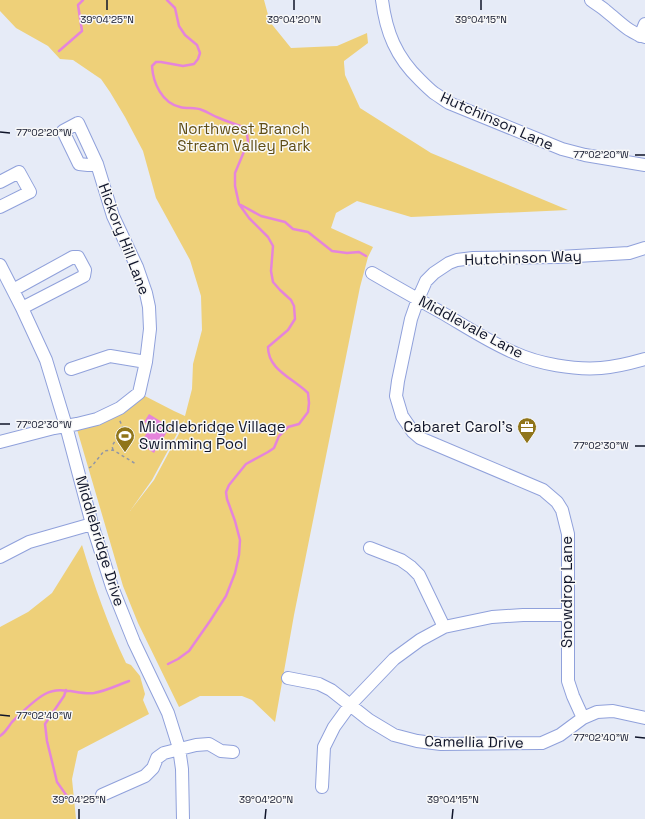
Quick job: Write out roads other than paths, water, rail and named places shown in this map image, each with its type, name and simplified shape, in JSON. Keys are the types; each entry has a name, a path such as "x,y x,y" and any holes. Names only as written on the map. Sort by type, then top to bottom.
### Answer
{"street":[{"name":"Hutchinson Lane","path":"382,0 389,33 399,55 410,70 432,92 449,103 562,149 585,155 645,165"},
{"path":"591,0 606,10 630,31 642,37 645,24"},
{"name":"Hickory Hill Lane","path":"0,442 97,419 120,408 139,393 146,362 150,330 149,307 137,267 113,216 97,164"},
{"path":"0,182 19,172 30,192 0,207"},
{"name":"Hutchinson Way","path":"418,299 426,281 434,273 457,260 473,258 574,256 628,252 645,248"},
{"path":"13,290 73,257 78,257 85,270 84,276 22,308"},
{"name":"Middlebridge Drive","path":"0,265 46,360 66,426 92,524 112,587 134,642 168,713 179,748 182,769 183,819"},
{"name":"Middlevale Lane","path":"372,273 493,343 516,354 547,364 578,368 601,368 645,359"},
{"name":"Snowdrop Lane","path":"418,299 411,319 398,380 396,396 402,416 413,432 420,438 543,490 557,502 562,510 568,534 568,681 572,696 583,718"},
{"path":"71,369 110,356 146,362"},
{"path":"61,412 75,417 97,419"},
{"path":"0,557 29,542 92,524"},
{"path":"370,548 401,560 419,575 444,627"},
{"path":"322,787 324,747 334,727 350,705 394,659 420,640 444,627 492,617 568,615"},
{"name":"Camellia Drive","path":"288,678 319,684 332,690 369,720 394,735 417,741 441,744 542,742 560,735 583,718 597,712 612,711 645,718"},
{"path":"102,795 145,776 153,768 157,758 164,753 179,748 209,744 221,751 232,752"}],"waterway":[{"path":"59,51 82,31 78,5 83,0"},
{"path":"167,0 175,8 179,26 185,35 197,45 200,53 194,64 183,66 156,62 152,66 154,79 163,97 174,105 183,108 199,109 245,128 248,142 235,173 235,186 239,204 249,218 268,237 273,246 271,271 273,282 291,300 294,306 295,319 288,330 268,347 269,355 272,362 282,373 308,393 309,403 308,412 299,424 288,427 279,436 274,448 246,464 229,485 226,492 227,499 240,540 239,555 235,573 226,596 189,651 168,664"},
{"path":"241,205 261,216 285,222 293,229 308,232 332,251 347,253 359,252 366,256"},
{"path":"0,736 23,711 36,700 51,691 63,690 94,693 129,681"},
{"path":"66,690 64,696 45,724 47,741 57,782 69,799"}],"place":[{"name":"Cabaret Carol's","path":"527,444"},
{"name":"Middlebridge Village Swimming Pool","path":"125,453"}],"park label":[{"name":"Northwest Branch Stream Valley Park","path":"244,138"}]}
